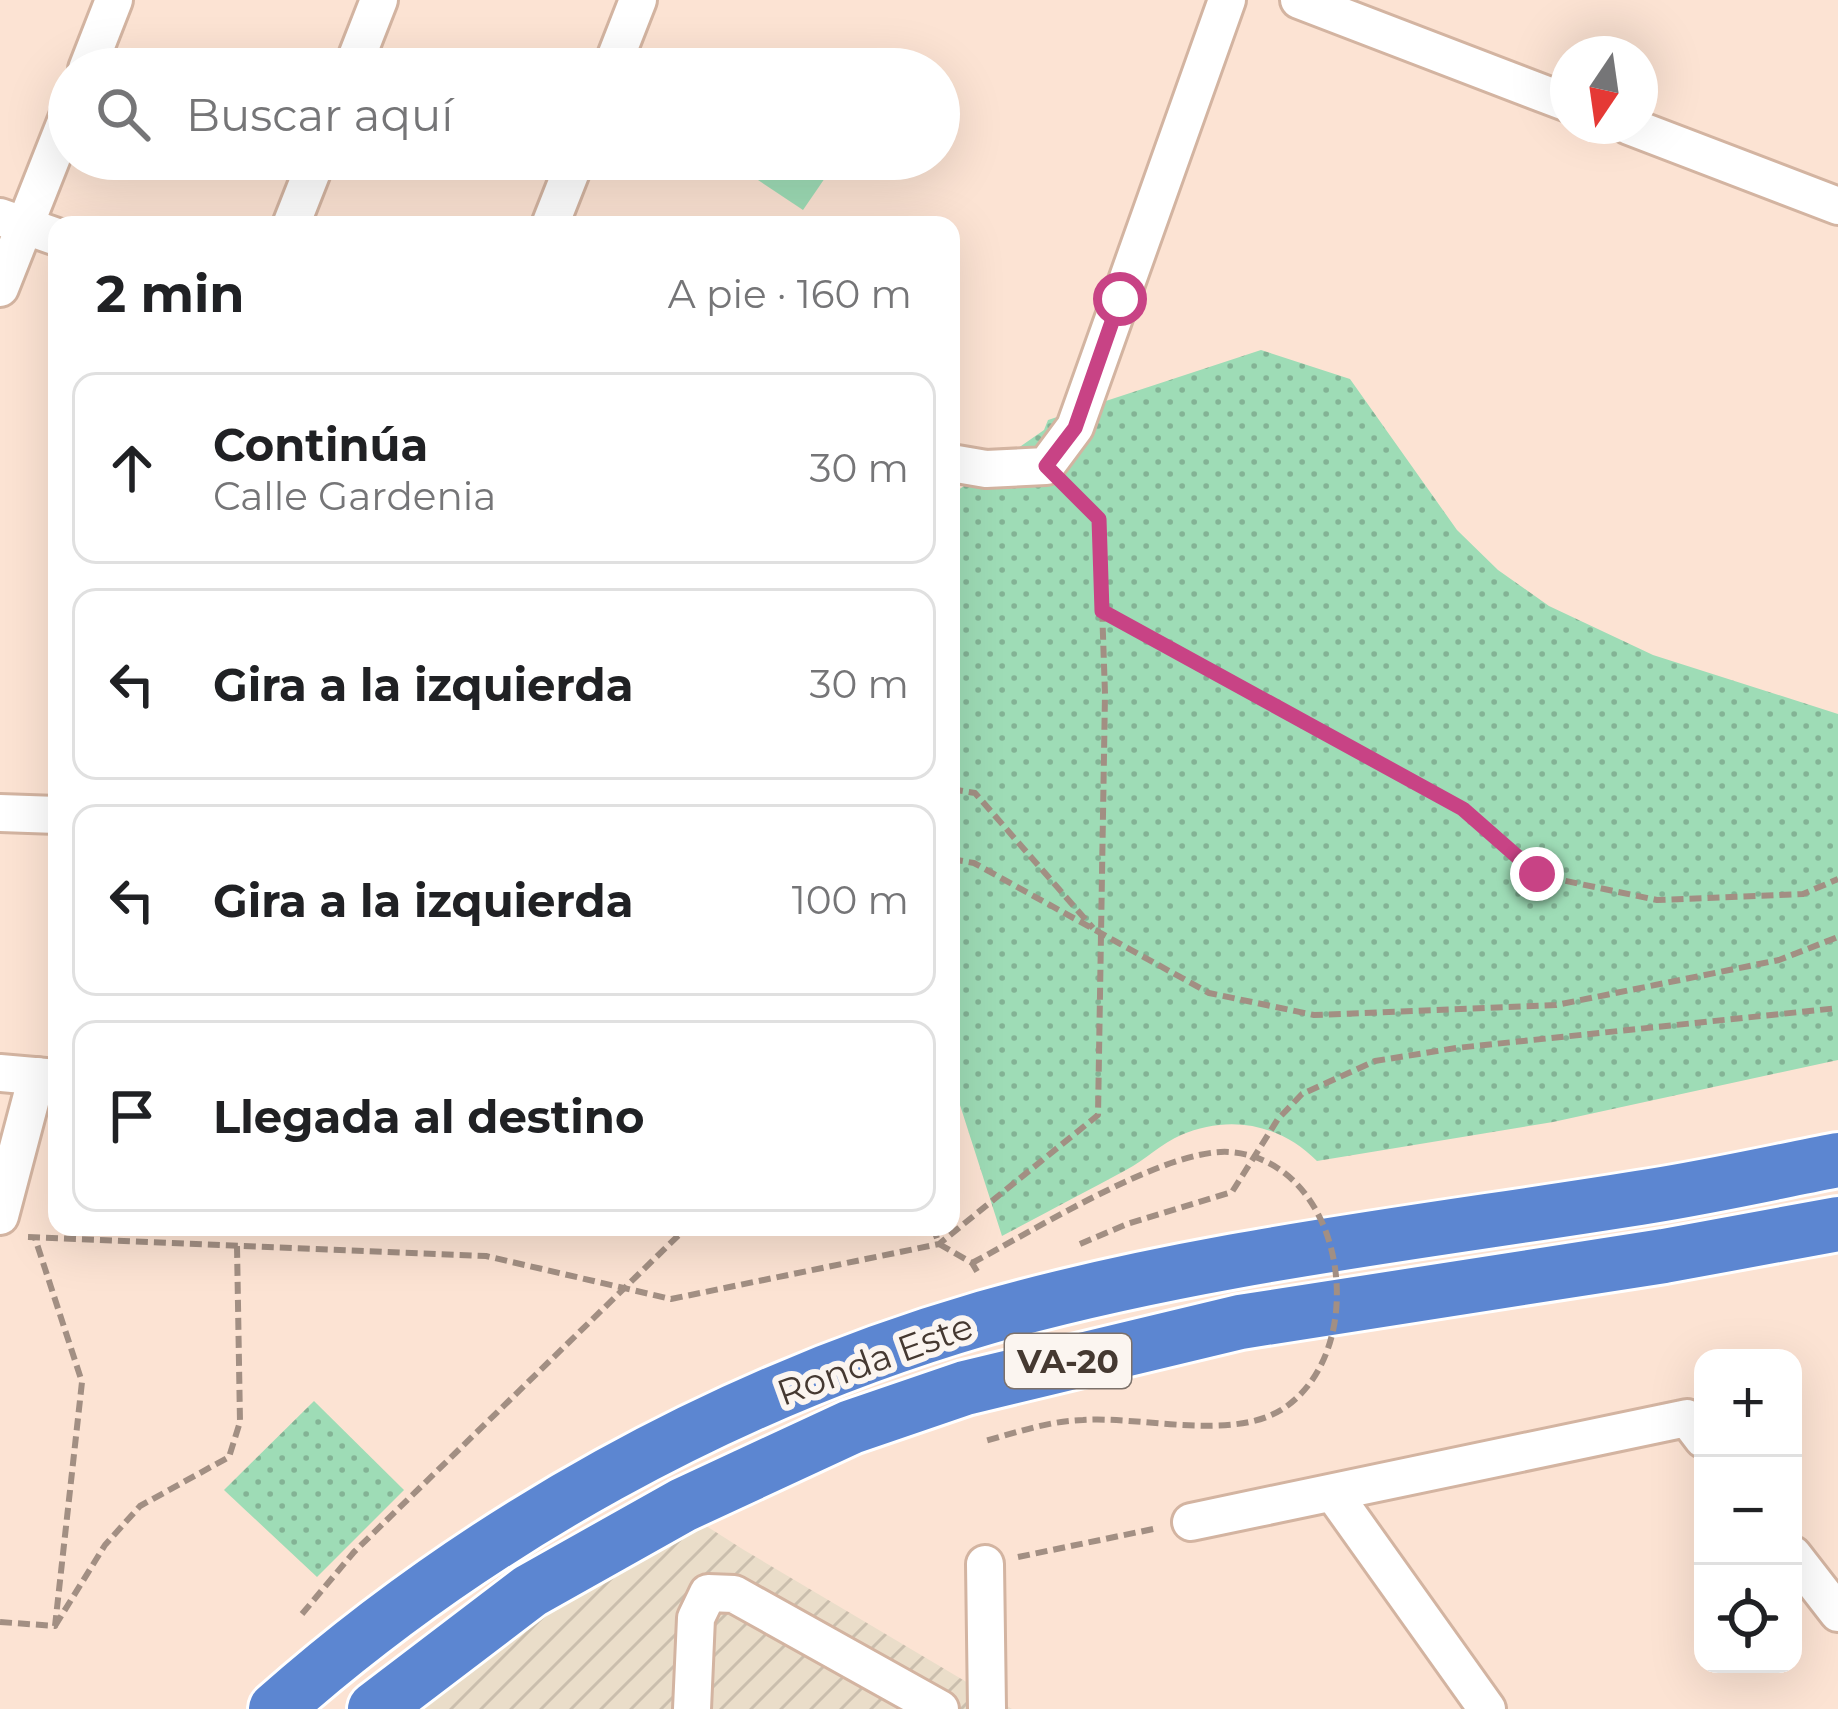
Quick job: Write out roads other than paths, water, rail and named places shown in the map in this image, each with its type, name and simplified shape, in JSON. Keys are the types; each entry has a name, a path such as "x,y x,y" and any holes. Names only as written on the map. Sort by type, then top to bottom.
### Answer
{"highway":[{"name":"Ronda Este","path":"276,1709 356,1641 555,1505 692,1433 827,1372 984,1318 1136,1282 1298,1251 1655,1196 1838,1160"},
{"name":"Ronda Este","path":"375,1709 530,1591 683,1504 851,1427 965,1388 1240,1322 1838,1224"}],"street":[{"path":"96,48 115,0"},
{"path":"361,48 380,0"},
{"path":"619,48 638,0"},
{"path":"960,465 986,469 1046,466 1075,428 1227,0"},
{"path":"1299,0 1550,96"},
{"path":"1658,137 1838,206"},
{"path":"0,288 48,171"},
{"path":"295,216 309,180"},
{"path":"554,216 568,180"},
{"path":"0,813 48,806"},
{"path":"0,1073 47,1077 9,1226"},
{"path":"1191,1522 1687,1418 1694,1427"},
{"path":"1333,1493 1487,1709"},
{"path":"985,1564 987,1709"},
{"path":"1801,1565 1838,1612"},
{"path":"692,1709 696,1618 708,1593 734,1594 940,1709"}]}
